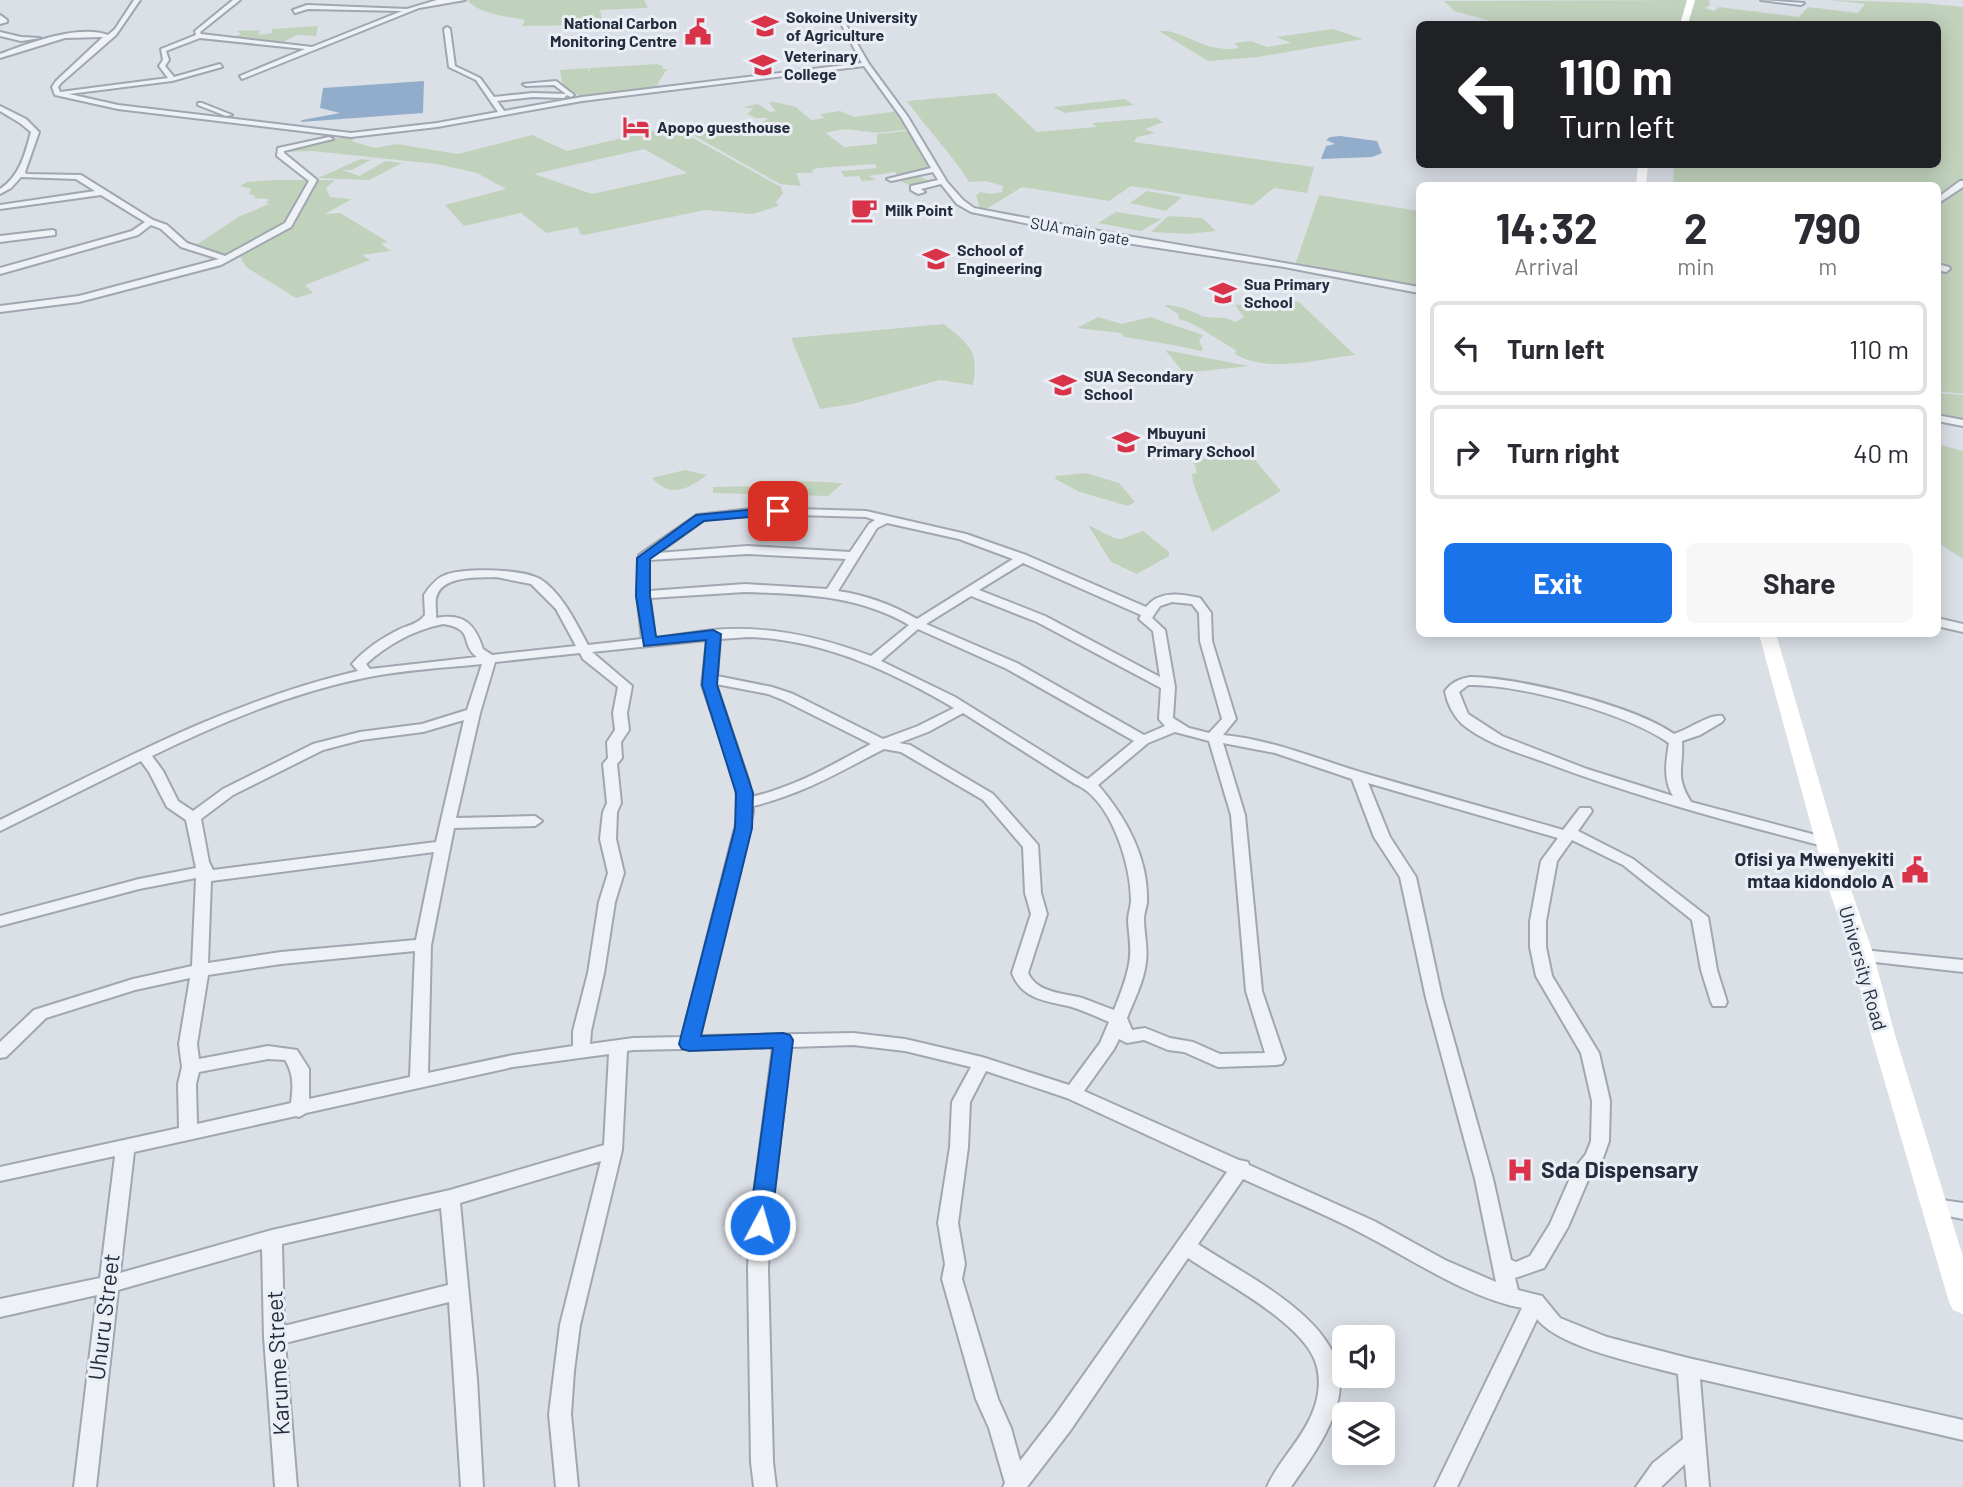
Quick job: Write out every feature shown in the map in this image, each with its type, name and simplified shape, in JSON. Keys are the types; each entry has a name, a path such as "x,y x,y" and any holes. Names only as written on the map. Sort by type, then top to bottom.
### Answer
{"main road":[{"path":"1685,21 1691,0"},
{"name":"University Road","path":"1768,637 1963,1302"}],"street":[{"path":"57,94 55,87 58,82 120,29 131,4 137,0"},
{"path":"199,36 196,33 237,0"},
{"path":"242,77 411,9 435,2 462,0"},
{"path":"1764,0 1801,3"},
{"path":"295,11 307,6 411,9"},
{"name":"SUA main gate","path":"841,18 866,64 904,117 944,181 960,202 984,214 1113,238 1284,264 1416,289"},
{"path":"447,29 452,67 478,79 502,113"},
{"path":"0,34 21,39 55,39"},
{"path":"0,56 55,39 90,34 108,38"},
{"path":"172,79 162,66 166,60 163,51 199,36 315,49"},
{"path":"0,309 79,299 218,263 288,225 313,180 280,154 281,150 314,141 401,130 579,98 866,64"},
{"path":"57,94 172,79 220,66"},
{"path":"540,77 555,79 556,83 579,98"},
{"path":"526,85 556,83"},
{"path":"57,94 118,107 351,135"},
{"path":"492,99 533,95 579,98"},
{"path":"200,104 230,115 234,120"},
{"path":"0,108 23,121 35,132 22,173 12,186"},
{"path":"891,178 936,169"},
{"path":"22,173 24,176 78,177 150,222 172,232 184,245 224,258"},
{"path":"0,192 44,177"},
{"path":"921,192 914,188 944,181"},
{"path":"1941,199 1963,183"},
{"path":"0,207 103,192"},
{"path":"0,271 135,233 150,222"},
{"path":"0,239 52,233"},
{"path":"1941,419 1963,423"},
{"path":"643,558 701,517 760,511 866,514 962,536 1022,558 1148,613"},
{"path":"831,592 873,526 885,519"},
{"path":"643,558 760,550 855,556"},
{"path":"643,558 643,596 649,643"},
{"path":"873,662 918,624 1022,558"},
{"path":"424,624 430,615 430,595 440,583 451,577 496,573 535,581 561,607 596,664 625,686 620,713 622,730 614,743 615,758 610,764 614,803 610,812 608,839 617,873 601,932 596,973 582,1031 581,1053"},
{"path":"643,596 746,588 831,592 894,611 1012,666 1143,740"},
{"path":"970,591 1041,619 1168,687"},
{"path":"1214,736 1229,719 1206,641 1205,613 1196,600 1172,597 1156,601 1144,619 1159,629 1168,687 1166,719 1174,727 1214,736 1287,752 1358,776 1568,834 1628,862 1699,918 1711,978 1719,1002"},
{"path":"367,673 359,664 372,652 404,631 424,624 454,621 463,624 475,636 477,651 491,659"},
{"path":"1941,623 1963,628"},
{"path":"689,1044 744,828 746,803 742,782 717,715 708,678 713,634"},
{"path":"0,826 143,754 292,691 367,673 713,634 775,635 807,639 873,662 1001,727 1080,781 1090,785 1110,808 1123,831 1135,867 1139,901 1136,920 1139,938 1138,963 1108,1045 1073,1093"},
{"path":"419,1083 423,944 473,713 491,659"},
{"path":"708,678 772,691 882,744 905,748 988,797 1030,845 1033,893 1039,914 1020,973 1022,980 1052,1000 1065,1000 1119,1019 1127,1037 1145,1034 1168,1044 1187,1046 1218,1060 1276,1059 1254,991 1238,814 1214,736"},
{"path":"1686,805 1674,782 1672,764 1677,745 1674,739 1647,723 1617,712 1512,687 1468,681 1452,691 1454,701 1464,718 1492,737 1576,770 1686,805 1826,842"},
{"path":"746,803 780,795 804,785 882,744 923,729 963,708"},
{"path":"193,818 228,792 318,747 360,736 423,728 473,713"},
{"path":"1674,739 1695,732 1717,719"},
{"path":"1090,785 1143,740 1174,727"},
{"path":"143,754 156,771 172,804 193,818 201,862 206,874 201,970 188,1044 191,1067 187,1084 188,1132"},
{"path":"1358,776 1382,837 1408,877 1434,998 1484,1179 1508,1297"},
{"path":"1502,1266 1524,1269 1540,1258 1558,1227 1583,1169 1594,1158 1600,1141 1601,1101 1590,1053 1544,976 1538,947 1538,921 1549,861 1585,811"},
{"path":"448,823 535,821"},
{"path":"0,921 82,898 206,874 443,846"},
{"path":"0,1052 40,1014 133,985 201,970 281,958 423,944"},
{"path":"1863,956 1963,965"},
{"path":"0,1174 513,1061 633,1045 853,1039 905,1045 982,1063 1073,1093 1241,1167 1290,1194 1367,1227 1438,1266 1508,1297 1535,1302 1553,1324 1605,1345 1688,1367 1963,1430"},
{"path":"765,1487 762,1462 758,1269 764,1193 783,1040"},
{"path":"566,1487 560,1414 570,1325 613,1150 618,1048"},
{"path":"191,1067 264,1052 291,1055 300,1069 302,1087 299,1110"},
{"path":"982,1063 961,1102 959,1147 948,1223 955,1264 952,1279 987,1399 1000,1428 1015,1486"},
{"name":"Uhuru Street","path":"85,1487 125,1146"},
{"path":"0,1308 107,1285 272,1238 450,1198 613,1150"},
{"path":"1015,1486 1241,1167"},
{"path":"450,1198 472,1487"},
{"path":"1935,1207 1963,1211"},
{"name":"Karume Street","path":"272,1238 274,1337 286,1487"},
{"path":"1186,1246 1290,1315 1314,1338 1329,1368 1329,1391 1321,1418 1305,1448 1278,1487"},
{"path":"274,1337 458,1292"},
{"path":"1446,1487 1535,1302"},
{"path":"1688,1367 1698,1487"},
{"path":"1647,1487 1661,1470 1694,1444"}],"green space":[{"path":"467,0 644,0 648,8 600,10 603,25 609,25 522,26 525,20 486,12"},
{"path":"1690,0 1689,6 1693,7 1695,0 1709,0 1710,5 1705,8 1714,11 1719,7 1799,17 1808,7 1858,13 1865,4 1828,0 1963,7 1963,394 1941,391 1941,182 1673,182 1674,168 1941,168 1941,21 1491,21 1454,11 1444,1"},
{"path":"318,26 316,36 297,35 279,44 230,39 241,34 237,31 259,30 258,35 272,33 272,29"},
{"path":"1333,29 1363,39 1258,57 1208,61 1159,31 1176,33 1226,49 1239,48 1234,43 1251,41 1267,47 1291,43 1276,37"},
{"path":"657,64 663,66 662,69 667,69 658,83 657,90 584,98 563,87 560,70 588,68 589,72 590,68"},
{"path":"995,93 1037,132 1096,127 1092,123 1156,118 1163,122 1145,129 1155,133 1137,137 1134,142 1314,167 1307,193 1274,188 1253,205 1131,186 1109,201 1022,187 988,208 980,208 976,196 980,192 1002,192 1003,186 986,181 969,182 907,101"},
{"path":"1125,99 1134,105 1064,113 1053,107"},
{"path":"769,103 796,107 811,120 824,118 820,114 840,111 854,117 899,111 911,129 880,133 844,130 826,133 844,147 877,144 877,134 908,131 914,141 918,140 933,168 914,174 929,181 909,185 894,178 899,177 895,172 869,176 876,180 862,181 859,176 844,177 841,171 877,168 875,164 818,168 812,170 813,173 796,173 801,186 780,184 693,135 759,123 769,118 756,118 747,114 753,109 744,107 758,104 770,112 776,111"},
{"path":"675,128 781,187 783,193 776,202 779,206 752,214 705,210 585,235 580,234 578,227 546,233 521,213 464,226 445,205 506,189 477,173 437,164 312,151 281,152 325,143 320,140 356,136 352,141 374,148 397,144 458,154 532,135 567,151","holes":["644,149 687,173 592,194 534,174"]},
{"path":"361,159 371,160 351,170 343,170 359,176 386,161 402,163 369,180 318,178"},
{"path":"335,180 326,188 330,197 352,199 325,214 340,213 388,242 381,244 391,251 362,255 370,260 305,285 313,293 296,298 246,267 238,253 224,258 193,247 240,216 269,204 266,203 269,199 253,198 255,196 249,194 251,189 240,186 247,182"},
{"path":"1147,191 1182,197 1166,211 1130,203"},
{"path":"1319,195 1416,211 1416,285 1295,265"},
{"path":"1116,212 1162,219 1141,231 1098,223"},
{"path":"1168,216 1202,218 1216,231 1188,234 1151,232"},
{"path":"1284,299 1299,302 1355,355 1294,364 1248,360 1235,354 1236,350 1200,328 1179,319 1178,314 1164,305 1235,322 1244,317 1235,305 1247,304 1254,311 1263,309 1264,303"},
{"path":"1098,317 1122,324 1150,317 1203,335 1199,341 1203,349 1201,351 1124,337 1121,333 1077,328"},
{"path":"944,324 971,349 975,363 973,385 940,380 852,404 820,409 791,338"},
{"path":"1165,350 1249,366 1184,373"},
{"path":"1941,393 1963,395 1963,420 1941,416"},
{"path":"1941,445 1963,451 1963,559 1941,545"},
{"path":"1250,454 1281,491 1212,532 1193,483 1192,474 1197,473 1193,460"},
{"path":"685,470 707,475 680,490 666,488 652,478"},
{"path":"1086,473 1119,483 1135,502 1128,506 1080,492 1055,479 1056,476"},
{"path":"802,481 843,483 828,496 713,493 713,487 760,486"},
{"path":"1088,525 1121,539 1143,531 1169,552 1169,556 1137,574 1111,562"}],"water":[{"path":"424,81 423,113 301,122 340,113 320,108 323,88"},
{"path":"1340,136 1377,141 1382,153 1372,157 1321,159 1326,146 1335,144 1326,140"}],"place":[{"name":"Sokoine University of Agriculture","path":"765,26"},
{"name":"National Carbon Monitoring Centre","path":"698,32"},
{"name":"Veterinary College","path":"763,65"},
{"name":"Apopo guesthouse","path":"636,127"},
{"name":"Milk Point","path":"864,210"},
{"name":"School of Engineering","path":"936,259"},
{"name":"Sua Primary School","path":"1223,293"},
{"name":"SUA Secondary School","path":"1063,385"},
{"name":"Mbuyuni Primary School","path":"1126,442"},
{"name":"Ofisi ya Mwenyekiti mtaa kidondolo A","path":"1915,870"},
{"name":"Sda Dispensary","path":"1520,1170"}],"route":[{"path":"760,1225 783,1040 689,1044 744,828 746,803 742,782 709,685 713,634 649,643 643,596 643,558 701,517 778,511"}]}
